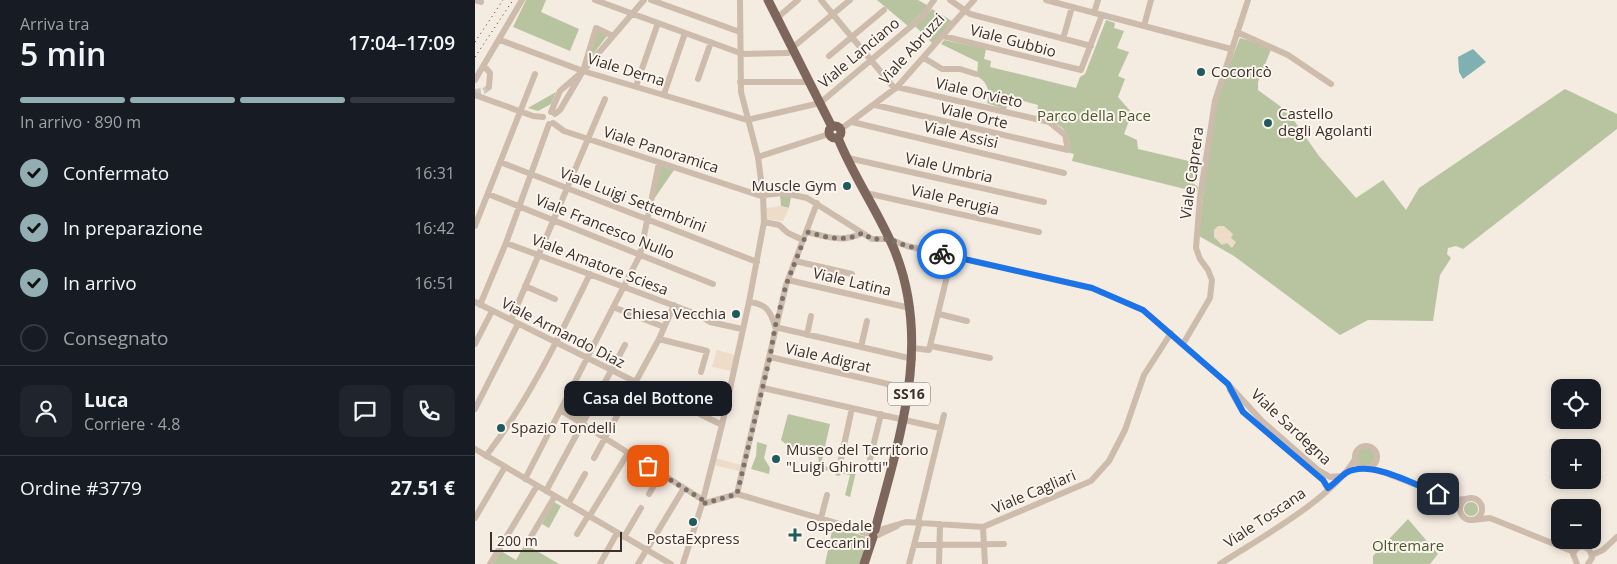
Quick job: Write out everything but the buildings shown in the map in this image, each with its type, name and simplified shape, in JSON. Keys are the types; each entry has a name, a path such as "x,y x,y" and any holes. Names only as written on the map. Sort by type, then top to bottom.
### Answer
{"main road":[{"name":"SS16","path":"767,0 777,18 790,50 809,82 889,239 896,255 910,308 913,348 910,389 874,534 864,564"}],"street":[{"path":"475,80 522,0"},
{"path":"595,0 740,54 790,50 850,0"},
{"path":"543,117 547,112 553,113 560,110 583,71 644,0"},
{"path":"651,0 740,32"},
{"path":"683,564 703,502 722,425 749,302 764,222 758,157 747,120 740,82 740,0"},
{"path":"777,18 798,0"},
{"path":"821,0 896,88"},
{"name":"Viale Lanciano","path":"820,103 921,18 934,0"},
{"path":"950,0 970,14 1091,46 1102,15"},
{"name":"Viale Abruzzi","path":"758,157 835,132 852,122 896,88 974,0"},
{"path":"1046,0 1231,49"},
{"path":"1094,13 1098,0"},
{"path":"1144,26 1151,0"},
{"name":"Viale Caprera","path":"1183,344 1210,298 1212,280 1200,259 1196,240 1215,102 1248,0"},
{"path":"1063,39 1072,7"},
{"path":"829,56 884,10"},
{"path":"637,86 658,23"},
{"path":"583,71 596,28 613,36"},
{"path":"1237,32 1288,55 1331,84"},
{"path":"664,94 685,33"},
{"name":"Viale Gubbio","path":"943,36 1077,71 1083,68 1091,46"},
{"name":"Viale Derna","path":"500,40 583,71 747,120"},
{"path":"698,78 711,42"},
{"path":"924,58 942,69 960,69 977,74"},
{"path":"484,66 490,73 489,87"},
{"path":"475,225 535,74"},
{"path":"740,82 809,82"},
{"name":"Viale Orvieto","path":"896,88 1049,122 1065,135 1068,150"},
{"path":"475,95 521,112 543,117"},
{"path":"511,320 605,99"},
{"path":"747,120 820,103"},
{"name":"Viale Orte","path":"875,105 1068,150"},
{"path":"477,304 506,243 551,124 556,119 553,113"},
{"path":"543,117 545,122 551,124"},
{"name":"Viale Assisi","path":"852,122 1064,173"},
{"name":"Viale Panoramica","path":"551,124 564,132 763,196 784,194 807,198 862,233"},
{"name":"Viale Umbria","path":"848,158 1045,202"},
{"name":"Viale Luigi Settembrini","path":"500,162 757,262"},
{"path":"525,479 640,255 659,163"},
{"name":"Viale Perugia","path":"866,193 1039,232"},
{"name":"Viale Francesco Nullo","path":"488,194 713,284"},
{"path":"737,494 763,388 775,327 788,280 817,203"},
{"path":"764,222 779,225 787,233 803,240"},
{"path":"807,232 841,240 851,239 862,233"},
{"name":"Viale Sardegna","path":"862,233 872,239 889,239 907,246 1092,288 1143,310 1228,384 1262,421 1325,476 1345,474"},
{"name":"Viale Amatore Sciesa","path":"506,243 674,306 709,322 742,329"},
{"path":"896,255 907,246"},
{"path":"913,348 929,350 931,346 953,256"},
{"path":"795,261 852,274"},
{"path":"486,456 523,402 556,343 590,274"},
{"name":"Viale Latina","path":"788,280 910,308"},
{"path":"525,286 555,299"},
{"path":"749,302 760,303 769,310 775,327"},
{"name":"Viale Armando Diaz","path":"477,304 722,425"},
{"path":"594,458 659,339 674,306"},
{"path":"613,307 665,327"},
{"path":"475,344 492,311"},
{"path":"939,314 967,321"},
{"path":"807,335 811,316"},
{"path":"861,347 867,321"},
{"path":"475,409 518,324"},
{"path":"775,327 913,359"},
{"name":"Viale Cagliari","path":"874,534 905,522 983,527 1081,487 1091,481 1103,470 1121,438 1144,375 1171,333"},
{"path":"659,339 707,350 701,372"},
{"path":"546,491 625,345"},
{"path":"931,346 990,358"},
{"name":"Viale Adigrat","path":"770,357 910,389"},
{"name":"Viale Sardegna","path":"1228,384 1243,412 1323,480 1328,488"},
{"path":"763,388 940,428"},
{"path":"838,472 852,408"},
{"path":"561,411 661,473 703,502 737,494 874,534"},
{"path":"870,459 881,414"},
{"path":"909,564 915,545 943,415"},
{"path":"1383,472 1376,453 1368,446 1360,448 1355,459 1358,465 1383,472 1455,500 1474,498 1481,504 1490,518"},
{"path":"475,449 671,564"},
{"path":"577,534 628,453"},
{"name":"Viale Toscana","path":"1220,564 1300,511 1345,474 1355,459"},
{"path":"1366,468 1377,460"},
{"path":"475,518 505,467"},
{"name":"Viale Toscana","path":"1345,474 1366,468"},
{"path":"649,494 661,473"},
{"path":"568,504 585,474"},
{"path":"490,564 537,486"},
{"path":"638,564 684,488"},
{"path":"821,518 827,495"},
{"path":"529,540 555,496"},
{"path":"1461,514 1460,507 1465,499"},
{"path":"1455,500 1461,514 1466,519 1490,518 1574,552"},
{"path":"1473,520 1481,514 1481,504"},
{"path":"624,537 641,508"},
{"path":"939,564 940,524"},
{"path":"983,527 985,564"},
{"path":"600,564 617,533"},
{"path":"1588,564 1592,555 1603,550 1617,537"},
{"path":"915,545 1004,544"},
{"path":"1577,564 1573,557 1578,547 1589,549 1592,555"}],"green space":[{"path":"526,0 546,0 541,12 579,29 570,51 513,27"},
{"path":"877,0 918,0 929,6 908,26"},
{"path":"932,9 952,21 933,44 915,26"},
{"name":"Parco della Pace","path":"1106,20 1115,23 1114,28 1124,31 1117,48 1129,52 1118,76 1125,79 1118,97 1132,113 1124,134 1137,140 1138,149 1193,162 1193,183 1198,187 1197,192 1072,161 1074,154 1070,153 1070,144 1065,132 1057,124 1036,117 1038,105 1009,97 1006,110 987,103 987,87 984,81 977,76 978,62 941,44 944,40 986,49 984,59 991,61 990,67 1076,88 1080,77 1085,74"},
{"path":"598,30 607,36 584,66"},
{"path":"1240,38 1272,47 1258,82 1258,90 1288,112 1319,156 1356,198 1383,180 1406,210 1419,188 1565,89 1617,114 1617,129 1463,249 1456,246 1448,248 1447,254 1451,258 1440,275 1433,321 1368,320 1340,335 1234,256 1199,236 1204,187 1219,91"},
{"path":"556,92 551,104 538,111 528,108"},
{"path":"661,166 674,170 654,199"},
{"path":"780,195 791,197 789,208 781,206"},
{"path":"572,395 592,405 584,422 565,410"},
{"path":"788,414 830,424 821,465 836,469 835,472 820,469 818,456 795,452 781,440"},
{"path":"757,442 767,445 764,458 770,468 769,474 751,469 756,456"},
{"path":"1362,448 1370,448 1375,453 1373,464 1362,466 1357,461 1357,453"},
{"path":"840,468 856,472 850,497 845,495 850,475 839,473"},
{"path":"554,502 561,506 549,528 542,524"},
{"path":"1468,502 1474,502 1478,509 1474,516 1468,516 1464,512 1464,506"},
{"name":"Oltremare","path":"1408,519 1438,554 1430,564 1373,564 1373,556"},
{"path":"833,526 866,537 860,564 825,564"},
{"path":"525,544 559,564 493,564 501,551 516,560"}],"shaded area":[{"path":"781,206 789,208 783,221 766,219 766,208"},
{"path":"1218,226 1224,226 1233,234 1231,238 1236,242 1232,248 1227,243 1222,245 1214,237 1214,230"},
{"path":"717,350 735,355 731,371 712,367"},
{"path":"715,458 741,465 739,471 713,465"}],"water":[{"path":"1473,49 1486,62 1463,79 1459,72 1458,57"}],"tunnel":[{"path":"475,92 484,91 489,87"}],"railway":[{"path":"475,42 503,0"},
{"path":"475,57 513,0"}],"way so far":[{"path":"648,466 703,500 702,504 737,494 786,285 807,232 841,240 851,239 862,233 872,239 889,239 907,246 942,254"}],"place":[{"name":"Cocoricò","path":"1201,72"},
{"name":"Castello degli Agolanti","path":"1268,123"},
{"name":"Muscle Gym","path":"847,186"},
{"name":"Chiesa Vecchia","path":"736,314"},
{"name":"Spazio Tondelli","path":"501,428"},
{"name":"Museo del Territorio \"Luigi Ghirotti\"","path":"776,459"},
{"name":"Casa del Bottone","path":"648,466"},
{"name":"PostaExpress","path":"693,522"},
{"name":"Ospedale Ceccarini","path":"795,535"}],"route":[{"path":"942,254 1092,288 1143,310 1228,384 1236,403 1243,412 1323,480 1328,488 1347,472 1368,468 1438,494"}]}
